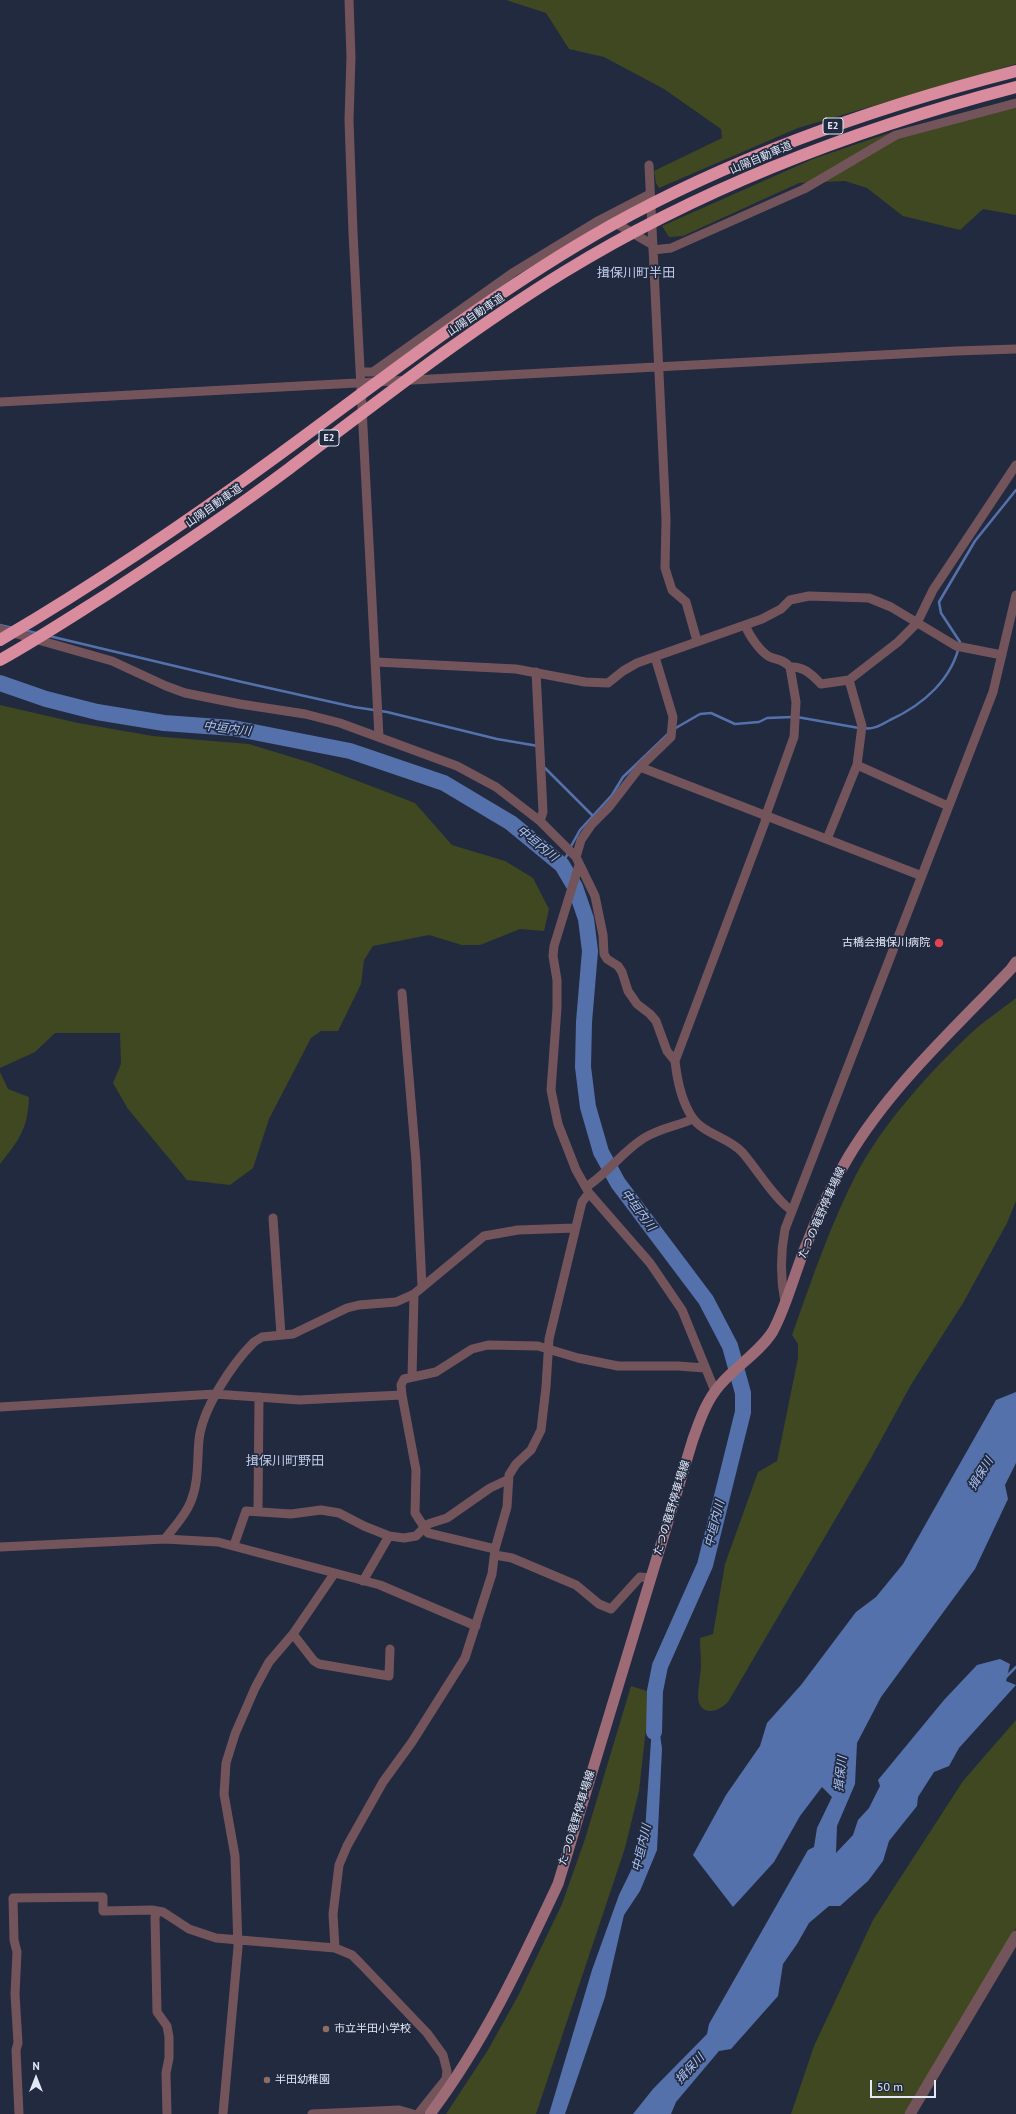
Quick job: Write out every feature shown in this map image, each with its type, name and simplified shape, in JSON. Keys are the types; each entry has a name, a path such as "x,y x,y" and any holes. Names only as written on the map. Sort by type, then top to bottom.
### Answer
{"highway":[{"name":"山陽自動車道","path":"0,640 141,552 279,455 413,355 482,307 654,197 809,134 889,107 960,86 1016,72"},
{"name":"山陽自動車道","path":"0,660 151,566 231,511 423,366 493,318 562,273 659,217 813,150 901,119 1016,87"}],"main road":[{"name":"たつの竜野停車場線","path":"430,2114 465,2064 532,1940 558,1884 693,1439 705,1407 718,1388 772,1333 808,1241 848,1156 894,1092 1016,962"}],"street":[{"path":"349,0 351,57 349,120 376,662 378,737"},
{"path":"606,217 653,248 671,248 804,189 896,136 1016,103"},
{"path":"649,165 654,197 653,248 666,519 665,568 672,590 686,602 697,641"},
{"path":"361,372 373,372 514,272 606,217 654,197"},
{"path":"0,402 1016,349"},
{"path":"382,365 391,382"},
{"path":"790,667 796,666 805,670 821,684 849,680 898,642 917,623 932,590 1016,464"},
{"path":"376,662 474,666 536,672 585,682 608,683 622,671 655,657 762,619 781,609 790,600 821,595 869,598 891,607 959,647 1002,655"},
{"path":"785,1303 781,1281 780,1252 785,1229 993,692 1016,595"},
{"path":"745,625 763,651 770,657 786,662 790,667 796,702 794,737 790,752 675,1061 677,1077 693,1118 700,1125 741,1150 779,1198 788,1208 792,1210"},
{"path":"0,629 112,662 166,686 185,692 240,704 317,716 433,756 474,774 525,808 540,821 577,864 595,896 602,928 604,954 607,959 618,966 622,972 628,991 638,1004 656,1021 667,1051 675,1061"},
{"path":"655,657 673,717 671,738 640,767 609,807 592,824 581,840 577,864 553,956 557,980 557,1008 551,1090 558,1124 576,1170 588,1188 650,1263 670,1291 689,1323 705,1368 718,1388"},
{"path":"536,672 543,812 540,821"},
{"path":"827,839 857,765 862,729 849,680"},
{"path":"857,765 948,806"},
{"path":"640,767 766,817 922,876"},
{"path":"402,993 416,1161 422,1286"},
{"path":"335,1948 334,1894 342,1858 384,1782 412,1742 433,1707 458,1672 476,1626 492,1574 495,1552 507,1507 507,1480 516,1464 531,1450 541,1430 546,1387 547,1347 575,1228 582,1202 588,1188 625,1152 645,1137 659,1130 693,1118"},
{"path":"273,1218 281,1335"},
{"path":"165,1539 191,1500 196,1484 199,1439 208,1408 215,1394 254,1342 262,1337 293,1334 307,1329 347,1308 359,1305 396,1302 414,1294 484,1236 518,1230 575,1228"},
{"path":"412,1377 414,1294"},
{"path":"651,1578 640,1578 611,1609 599,1604 576,1585 512,1558 428,1533 416,1513 416,1470 401,1385 404,1379 436,1372 472,1349 488,1345 547,1347 578,1358 618,1366 678,1366 705,1368"},
{"path":"0,1407 215,1394 299,1400 402,1395"},
{"path":"258,1511 259,1397"},
{"path":"234,1545 246,1511 291,1514 321,1510 339,1513 364,1526 389,1536 404,1538 416,1536 428,1524 452,1515 490,1488 507,1480"},
{"path":"363,1580 389,1536"},
{"path":"0,1547 165,1539 199,1540 234,1545 334,1574 363,1580 413,1598 476,1626"},
{"path":"222,2114 237,1940 235,1856 224,1794 226,1763 231,1744 254,1688 269,1662 293,1634 334,1574"},
{"path":"293,1634 314,1661 320,1664 366,1673 389,1676 390,1649"},
{"path":"18,2114 16,2050 18,2044 15,1994 17,1952 14,1940 13,1898 104,1897 103,1911 163,1912 189,1929 202,1935 237,1940 335,1948 352,1955 427,2033 443,2055 447,2071 446,2079 418,2114"},
{"path":"158,1911 155,1917 157,2012 167,2026 169,2037 169,2058 166,2073 167,2114"},
{"path":"910,2114 1016,1936"},
{"path":"312,2114 399,2110 413,2114"}],"green space":[{"path":"506,0 1016,0 1016,64 798,128 659,188 656,183 654,171 722,138 721,129 664,89 604,57 569,49 546,13"},
{"path":"1016,100 1016,215 983,209 960,230 903,216 867,188 845,181 799,183 683,236 669,237 662,226 813,159 895,131"},
{"path":"0,705 78,723 153,736 249,744 311,763 415,803 452,845 505,861 533,878 549,909 544,931 520,929 480,945 462,945 429,935 373,946 364,960 361,984 338,1031 321,1031 311,1038 269,1119 253,1168 230,1185 187,1180 128,1109 113,1083 121,1064 120,1033 55,1033 35,1052 0,1068"},
{"path":"1016,998 1016,1201 1007,1223 963,1303 912,1383 870,1460 728,1702 715,1710 706,1710 699,1704 698,1698 701,1667 700,1638 713,1634 725,1564 758,1472 777,1461 798,1358 798,1344 792,1335 822,1251 840,1209 870,1150 882,1132 910,1097 970,1034"},
{"path":"0,1072 8,1089 29,1097 27,1118 21,1134 0,1164"},
{"path":"631,1686 650,1692 639,1791 625,1848 536,2114 446,2114 488,2050 519,1994 562,1904 585,1839"},
{"path":"1016,1720 1016,1928 904,2114 791,2114 814,2046 873,1920 963,1781"}],"water":[{"name":"揖保川","path":"1016,1392 1016,1463 1005,1485 1008,1499 975,1569 881,1697 857,1743 855,1784 837,1826 836,1853 853,1835 858,1820 869,1808 880,1786 878,1780 944,1700 977,1665 1000,1659 1010,1664 1006,1681 1016,1685 959,1748 949,1766 934,1772 918,1797 917,1806 889,1841 883,1861 868,1881 840,1906 829,1906 809,1923 783,1964 778,1996 731,2049 719,2051 676,2102 671,2114 633,2114 653,2089 707,2034 709,2024 808,1850 814,1847 817,1828 832,1797 822,1787 800,1816 774,1862 733,1907 693,1855 726,1795 760,1746 767,1723 801,1685 856,1612 876,1597 903,1564 996,1400"},
{"path":"653,1710 657,1711 662,1749 657,1850 640,1891 624,1915 605,1997 565,2114 549,2114 592,1970 619,1895 637,1858 645,1832"}],"waterway":[{"path":"864,728 878,726 914,707 935,689 951,668 960,642 941,613 939,602 975,541 1016,490"},
{"path":"0,625 13,628"},
{"path":"24,630 36,633"},
{"path":"49,636 242,682 354,707 387,712 497,739 538,746"},
{"name":"中垣内川","path":"0,683 46,699 97,712 164,723 233,728 350,751 444,783 511,823 562,865 575,887 586,919 590,951 584,1022 583,1067 588,1107 601,1152 618,1183 706,1300 730,1346 743,1393 743,1412 705,1565 660,1666 655,1691 654,1732"},
{"path":"674,729 700,714 711,713 735,724 759,722 767,718 792,717"},
{"path":"797,717 859,728"},
{"path":"570,848 580,830 612,795 623,777 669,733"},
{"path":"545,768 593,816"},
{"path":"562,865 568,853"},
{"path":"1005,1678 1016,1667"}],"place":[{"name":"古橋会揖保川病院","path":"939,943"},
{"name":"市立半田小学校","path":"326,2029"},
{"name":"半田幼稚園","path":"267,2080"}],"district":[{"name":"揖保川町半田","path":"636,273"},
{"name":"揖保川町野田","path":"285,1461"}]}
